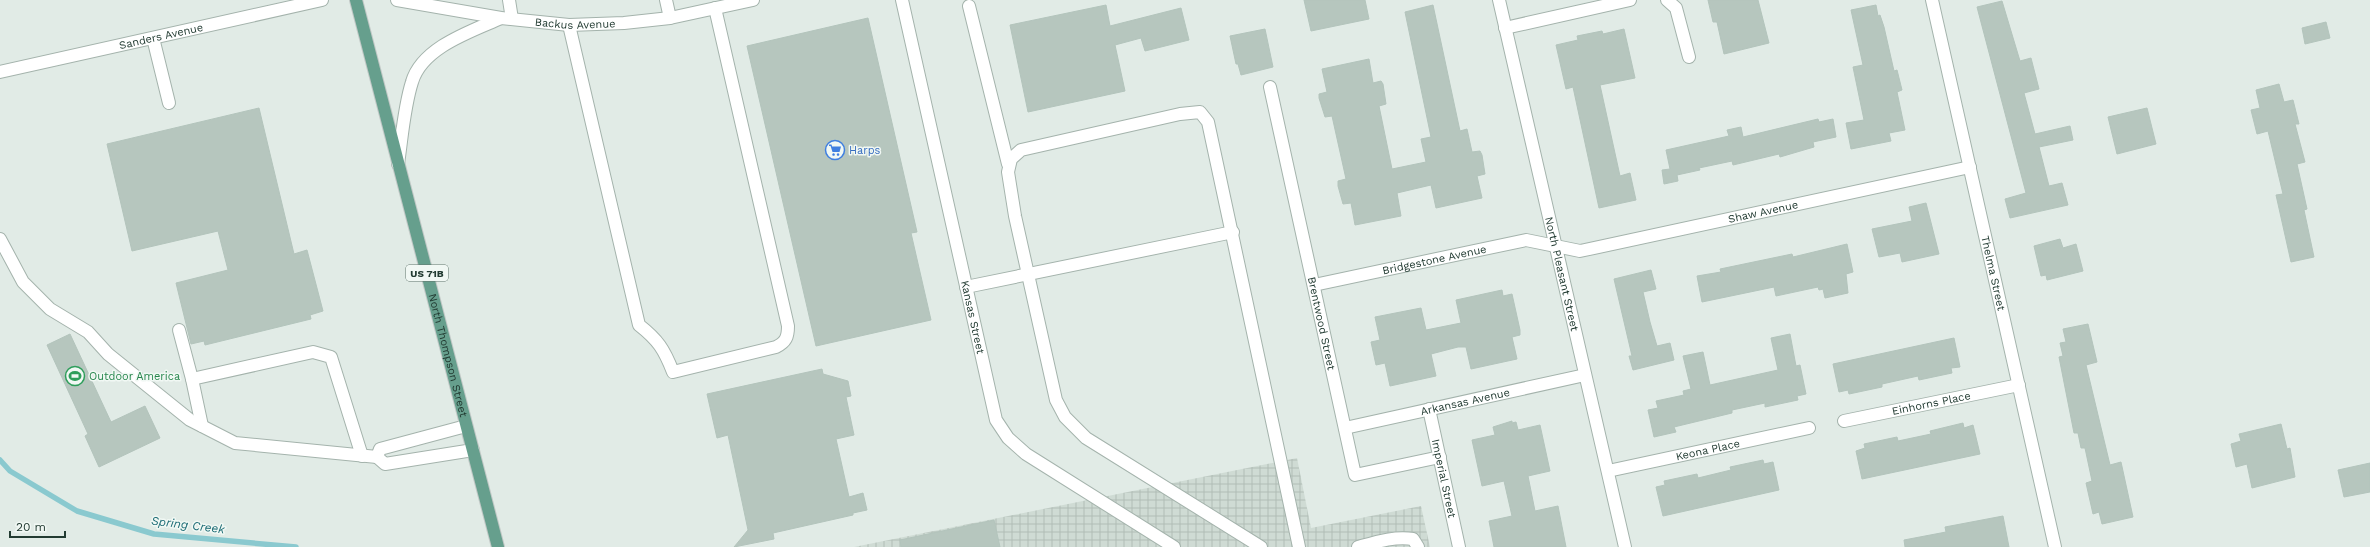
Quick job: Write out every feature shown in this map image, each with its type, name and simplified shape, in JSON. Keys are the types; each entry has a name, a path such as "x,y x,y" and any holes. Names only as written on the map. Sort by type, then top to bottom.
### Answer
{"main road":[{"name":"North Thompson Street","path":"356,0 498,547"}],"street":[{"name":"Sanders Avenue","path":"0,72 322,0"},
{"name":"Backus Avenue","path":"397,0 507,18 569,25 624,23 670,18 753,0"},
{"path":"398,164 412,81 425,60 456,37 507,18 509,0"},
{"path":"666,0 670,18"},
{"name":"Kansas Street","path":"902,0 996,420 1008,438 1026,454 1174,547"},
{"name":"North Pleasant Street","path":"1499,0 1625,547"},
{"path":"1505,28 1630,0"},
{"path":"1667,0 1676,8 1689,57"},
{"name":"Thelma Street","path":"1932,0 2055,547"},
{"path":"969,6 1008,164 1016,216 1056,400 1065,418 1086,438 1260,547"},
{"path":"569,25 639,325 656,338 666,353 673,372 776,348 783,344 788,336 786,319 715,8"},
{"path":"154,38 170,103"},
{"name":"Brentwood Street","path":"1270,87 1355,475 1440,457"},
{"path":"1008,164 1014,154 1021,150 1180,114 1200,112 1208,122 1233,232 1299,547"},
{"name":"Shaw Avenue","path":"1555,246 1580,251 1970,167"},
{"path":"966,287 1233,232"},
{"path":"0,238 23,282 50,308 88,332 108,354 190,420 234,443 377,457 385,464 473,450"},
{"name":"Bridgestone Avenue","path":"1314,285 1526,240 1555,246"},
{"path":"179,330 192,379 202,426"},
{"path":"192,379 313,352 331,357 362,456"},
{"name":"Arkansas Avenue","path":"1345,428 1585,375"},
{"name":"Einhorns Place","path":"1844,421 2019,385"},
{"name":"Imperial Street","path":"1429,410 1459,547"},
{"path":"377,457 380,449 466,426"},
{"name":"Keona Place","path":"1608,470 1809,428"},
{"path":"1358,547 1384,540 1413,538 1418,547"}],"shaded area":[{"path":"1297,458 1311,528 1421,506 1430,547 854,547"}],"building":[{"path":"1304,0 1365,0 1369,19 1311,31"},
{"path":"1708,0 1758,0 1769,43 1724,54 1717,22 1713,22"},
{"path":"2002,1 2020,61 2031,58 2039,89 2024,93 2035,134 2070,126 2073,140 2039,147 2049,186 2062,183 2068,205 2010,218 2005,199 2026,193 1977,7"},
{"path":"1106,5 1110,26 1181,8 1189,40 1145,51 1141,38 1115,45 1125,91 1028,112 1010,25"},
{"path":"1433,5 1460,131 1467,129 1472,152 1480,151 1482,155 1485,174 1477,176 1482,198 1436,208 1431,185 1397,193 1401,216 1355,225 1351,203 1343,204 1338,186 1338,181 1346,179 1332,116 1325,117 1319,98 1319,94 1327,92 1322,69 1369,59 1373,83 1381,81 1383,84 1386,104 1379,106 1392,169 1426,162 1421,139 1431,137 1405,12"},
{"path":"1876,5 1878,16 1880,15 1884,27 1894,71 1897,70 1902,90 1897,92 1905,130 1889,133 1891,141 1851,149 1846,123 1864,120 1853,67 1863,65 1851,10"},
{"name":"Harps","path":"868,18 917,232 911,233 931,320 816,346 747,46"},
{"path":"2326,22 2330,38 2305,44 2302,28"},
{"path":"1265,29 1273,67 1241,75 1238,64 1236,64 1230,36"},
{"path":"1624,29 1635,78 1600,85 1620,176 1630,173 1636,200 1599,208 1573,87 1566,89 1556,45 1578,40 1577,36 1602,31 1603,34"},
{"path":"2279,84 2284,102 2293,100 2299,124 2295,124 2305,162 2297,164 2307,209 2304,210 2314,257 2291,262 2276,195 2283,194 2268,131 2257,134 2251,110 2260,108 2256,90"},
{"path":"259,108 294,254 307,250 323,311 310,315 311,319 205,345 204,341 191,344 176,283 228,270 218,231 132,251 107,144"},
{"path":"2147,108 2156,144 2117,154 2108,117"},
{"path":"1818,119 1819,122 1833,119 1836,137 1813,142 1814,147 1780,157 1779,154 1733,165 1732,161 1699,168 1700,170 1677,175 1678,181 1664,184 1662,170 1670,169 1666,150 1729,136 1727,130 1741,127 1743,137"},
{"path":"1926,203 1939,254 1902,262 1900,253 1879,257 1872,229 1912,221 1909,207"},
{"path":"2060,239 2063,248 2076,244 2083,271 2047,280 2046,275 2041,276 2034,246"},
{"path":"1847,244 1853,272 1846,274 1848,293 1825,298 1823,289 1819,290 1818,287 1776,296 1774,287 1702,302 1697,276 1721,272 1720,269 1792,254 1793,257"},
{"path":"1651,270 1656,289 1643,292 1650,322 1657,346 1670,343 1674,360 1633,370 1629,356 1632,356 1614,279"},
{"path":"1502,290 1503,296 1512,294 1520,330 1520,335 1512,337 1517,359 1471,369 1466,347 1458,347 1431,354 1436,376 1390,386 1385,363 1376,365 1371,342 1380,340 1375,317 1421,308 1426,330 1461,323 1456,300"},
{"path":"2088,324 2097,362 2086,365 2110,465 2121,462 2133,517 2102,524 2099,512 2093,514 2086,483 2092,481 2085,448 2081,448 2078,433 2074,433 2059,357 2063,356 2060,343 2066,342 2063,329"},
{"name":"Outdoor America","path":"70,334 111,422 145,406 160,438 99,467 85,436 88,434 47,345"},
{"path":"1790,334 1796,366 1800,365 1806,394 1797,396 1798,400 1765,407 1765,403 1732,410 1732,413 1674,427 1676,432 1654,437 1648,410 1658,408 1656,401 1684,395 1683,391 1691,389 1683,356 1703,352 1710,385 1778,370 1771,338"},
{"path":"1954,338 1960,367 1951,368 1952,373 1919,380 1918,376 1882,384 1882,387 1849,394 1848,390 1839,392 1833,364"},
{"path":"822,369 823,374 848,381 851,396 846,397 854,435 836,439 849,497 863,493 867,510 853,513 853,515 773,533 774,539 734,547 748,530 728,435 717,438 707,394"},
{"path":"1512,421 1512,423 1516,422 1518,430 1540,425 1550,471 1528,476 1535,511 1558,506 1566,547 1494,547 1489,521 1512,516 1504,481 1482,486 1472,440 1495,435 1493,427"},
{"path":"1963,423 1964,428 1973,425 1980,454 1862,479 1856,451 1865,448 1864,444 1897,437 1898,441 1931,434 1930,431"},
{"path":"2281,424 2287,449 2290,448 2295,477 2252,488 2247,464 2236,467 2231,444 2241,441 2239,434"},
{"path":"1763,460 1764,464 1773,462 1779,490 1663,516 1656,487 1665,485 1664,481 1697,474 1698,478 1731,470 1730,467"},
{"path":"2370,463 2370,492 2344,497 2338,470"},
{"path":"2003,516 2009,547 1905,547 1904,540 1946,532 1945,527"},
{"path":"994,520 1000,547 901,547 900,540"}],"waterway":[{"name":"Spring Creek","path":"0,460 10,471 77,511 154,534 296,547"}],"place":[{"name":"Harps","path":"835,150"},
{"name":"Outdoor America","path":"75,376"}]}
